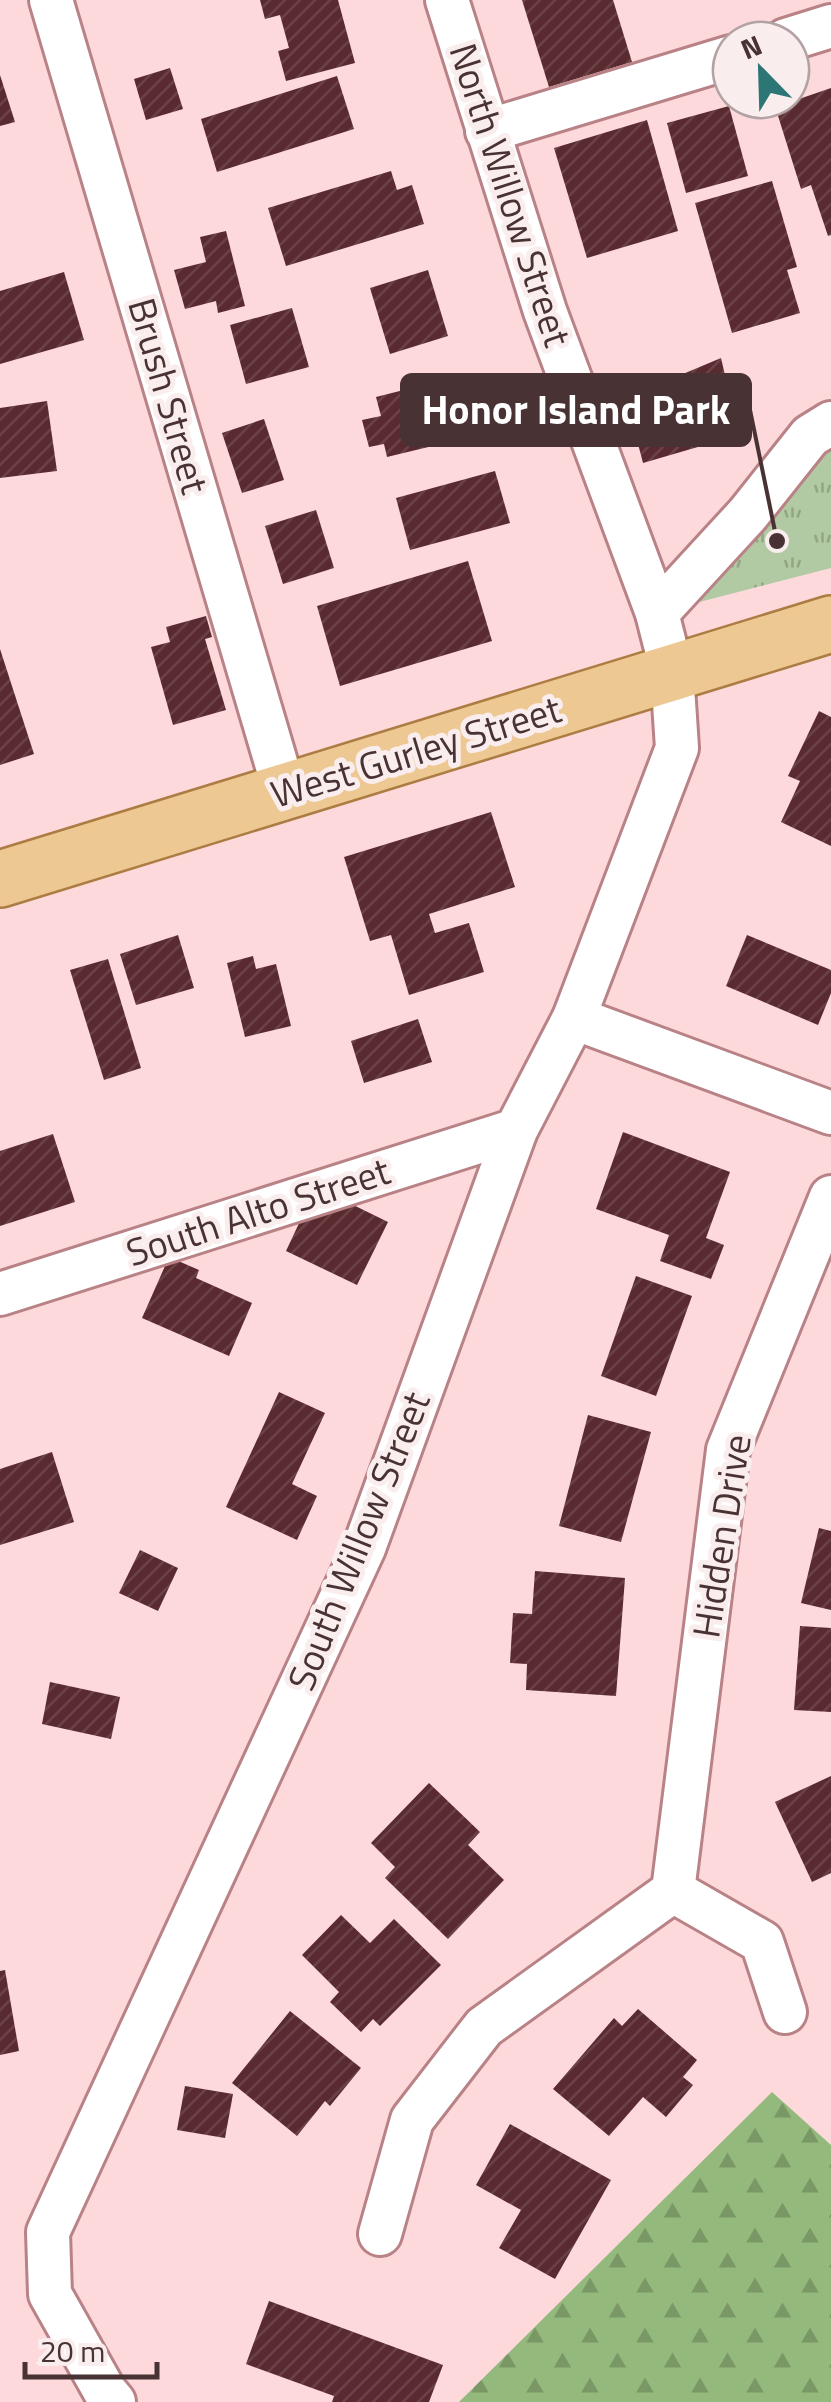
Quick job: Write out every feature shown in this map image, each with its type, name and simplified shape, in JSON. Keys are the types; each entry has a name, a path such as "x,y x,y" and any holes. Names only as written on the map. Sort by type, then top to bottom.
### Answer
{"main road":[{"name":"West Gurley Street","path":"0,879 831,624"}],"street":[{"name":"Brush Street","path":"52,0 284,793"},
{"name":"North Willow Street","path":"447,0 546,310 657,613 672,672"},
{"path":"487,131 711,63"},
{"path":"657,613 748,514 810,436 831,423"},
{"name":"South Willow Street","path":"96,2398 50,2294 48,2232 364,1548 516,1130 574,1018 677,748 672,672"},
{"path":"574,1018 831,1112"},
{"name":"South Alto Street","path":"0,1294 516,1130"},
{"name":"Hidden Drive","path":"673,1891 728,1450 831,1197"},
{"path":"380,2234 412,2120 484,2027 673,1891 762,1942 786,2012"}],"green space":[{"path":"831,423 831,568 657,613"},
{"path":"772,2092 831,2145 831,2402 459,2402"}],"building":[{"path":"260,0 338,0 355,63 286,81 278,51 289,48 280,15 265,19"},
{"path":"522,0 613,0 632,62 549,87"},
{"path":"170,68 183,109 146,120 134,79"},
{"path":"0,75 15,122 0,126"},
{"path":"337,76 354,129 217,172 201,119"},
{"path":"831,88 831,235 828,236 811,185 801,189 779,120 811,120 811,95"},
{"path":"711,111 711,120 733,120 748,176 686,193 667,123"},
{"path":"647,120 678,231 587,258 554,148"},
{"path":"391,171 397,190 412,185 424,224 286,266 268,208"},
{"path":"772,181 797,267 787,270 800,313 732,333 695,203"},
{"path":"226,231 245,306 218,313 216,301 185,309 174,270 206,262 200,237"},
{"path":"428,270 448,336 390,354 370,288"},
{"path":"64,272 84,340 0,364 0,291"},
{"path":"292,308 309,367 246,384 230,325"},
{"path":"721,358 739,435 643,463 626,398"},
{"path":"463,375 478,435 387,457 384,444 369,447 362,420 381,416 376,397"},
{"path":"47,401 57,471 0,478 0,408"},
{"path":"264,419 284,480 242,493 222,433"},
{"path":"495,471 510,523 410,550 396,498"},
{"path":"316,510 334,568 283,584 265,526"},
{"path":"468,561 492,641 340,686 317,606"},
{"path":"206,616 212,637 205,639 226,710 173,725 151,647 170,642 166,627"},
{"path":"0,649 34,754 0,765"},
{"path":"819,711 831,717 831,846 781,822 800,781 788,776"},
{"path":"491,812 515,887 429,914 435,933 469,923 484,972 409,995 391,935 370,941 344,857"},
{"path":"178,935 194,988 136,1005 120,954"},
{"path":"747,935 831,970 831,993 818,1025 726,986"},
{"path":"253,956 256,969 276,964 291,1026 245,1037 227,963"},
{"path":"108,959 141,1068 104,1080 70,970"},
{"path":"418,1019 432,1062 364,1083 351,1041"},
{"path":"623,1132 730,1172 706,1238 724,1245 711,1279 660,1261 669,1235 596,1209"},
{"path":"53,1134 75,1202 0,1226 0,1151"},
{"path":"337,1197 388,1222 357,1285 286,1251 309,1202 329,1212"},
{"path":"169,1257 199,1270 196,1278 252,1303 229,1356 142,1318"},
{"path":"636,1276 692,1296 656,1396 601,1376"},
{"path":"279,1392 325,1413 292,1484 317,1496 297,1540 226,1507"},
{"path":"588,1415 651,1432 621,1542 559,1526"},
{"path":"52,1452 74,1522 0,1545 0,1469"},
{"path":"819,1528 831,1531 831,1610 801,1603"},
{"path":"140,1550 178,1568 158,1611 119,1593"},
{"path":"535,1571 625,1578 616,1696 526,1690 527,1664 510,1663 513,1613 532,1614"},
{"path":"800,1626 831,1628 831,1712 794,1710"},
{"path":"50,1682 120,1697 111,1739 42,1724"},
{"path":"831,1776 831,1873 812,1882 775,1802"},
{"path":"429,1783 480,1832 468,1845 504,1880 448,1939 385,1878 395,1867 371,1843"},
{"path":"341,1915 370,1943 394,1919 441,1965 380,2026 373,2019 361,2032 330,2002 339,1992 302,1955"},
{"path":"5,1970 19,2051 0,2055 0,1971"},
{"path":"638,2009 697,2060 683,2077 693,2085 666,2117 643,2097 609,2136 553,2089 614,2018 622,2026"},
{"path":"290,2011 361,2068 330,2106 325,2101 297,2136 232,2083"},
{"path":"185,2086 233,2094 225,2138 177,2130"},
{"path":"510,2124 611,2180 555,2279 499,2248 521,2210 476,2185"},
{"path":"269,2301 443,2365 429,2402 332,2402 334,2396 246,2364"}],"place":[{"name":"Honor Island Park","path":"777,541"}]}
